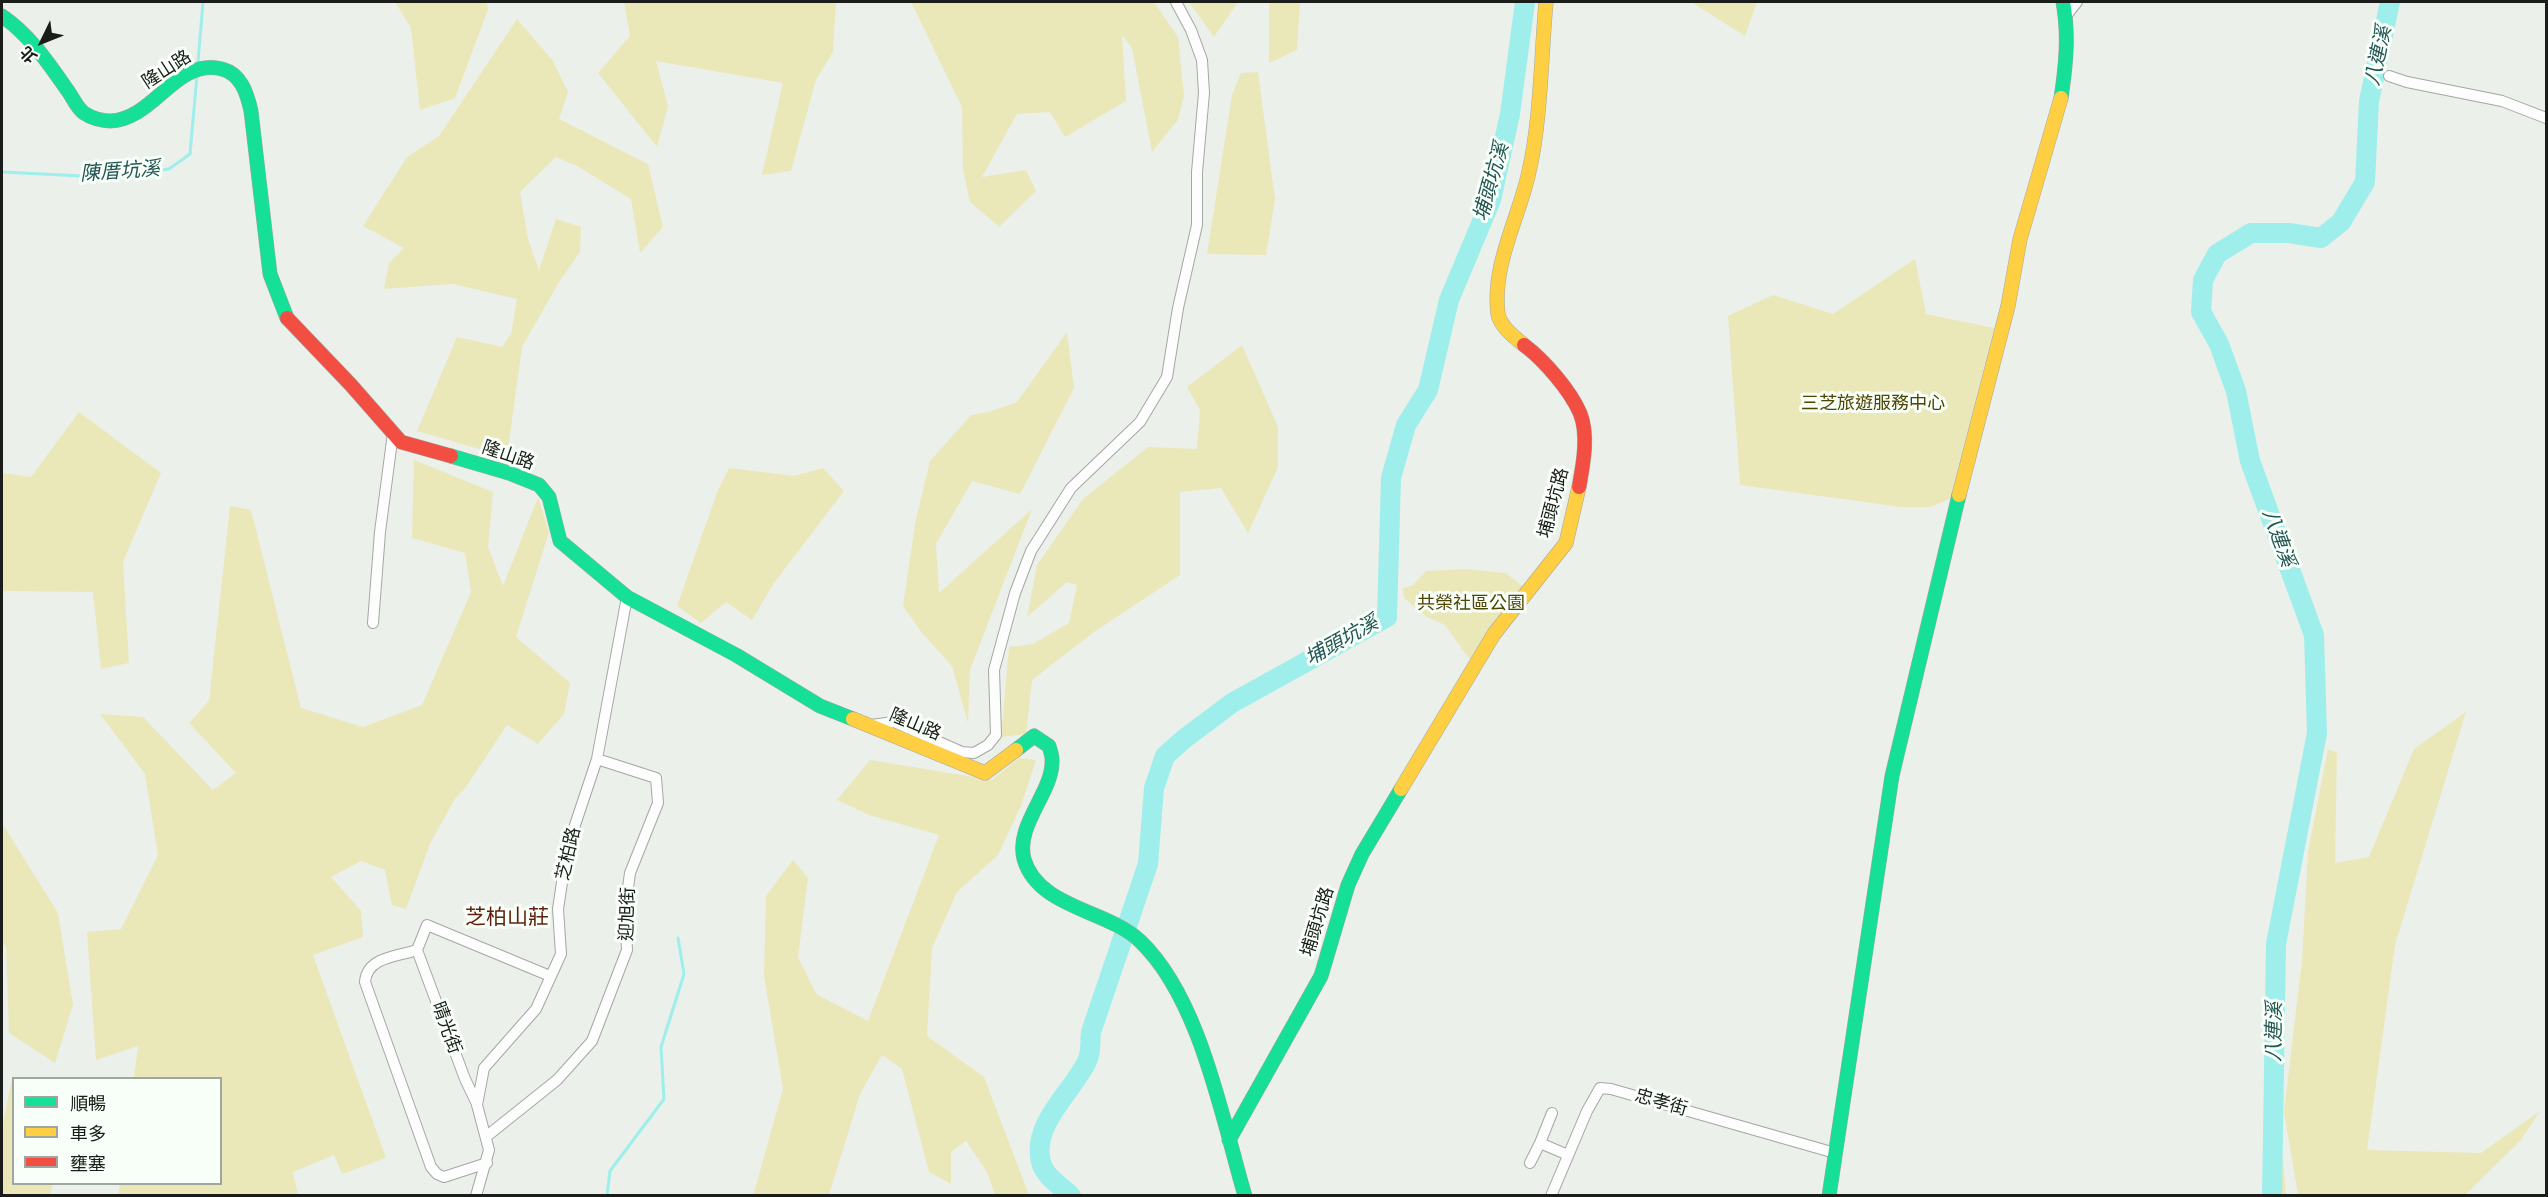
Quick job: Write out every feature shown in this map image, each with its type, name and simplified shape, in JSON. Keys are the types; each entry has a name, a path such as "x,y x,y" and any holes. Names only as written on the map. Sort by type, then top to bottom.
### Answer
{"street":[{"path":"870,725 894,722 962,752 974,753 988,745 996,735 994,670 1015,593 1031,551 1071,488 1140,422 1167,377 1178,308 1197,225 1197,172 1204,93 1202,60 1191,30 1176,2"},
{"name":"埔頭坑路","path":"1229,1140 1321,976 1348,885 1384,816 1494,634 1566,543 1582,466 1584,430 1580,413 1556,377 1531,350 1511,334 1498,317 1498,273 1528,177 1533,151 1546,2"},
{"path":"1829,1196 1892,776 1969,454 2008,306 2020,239 2059,107 2066,67 2068,28 2063,2"},
{"path":"2066,16 2077,2"},
{"name":"隆山路","path":"2,16 9,20 37,50 86,114 110,121 129,119 197,69 217,64 235,74 246,92 251,111 270,274 287,319 351,384 401,442 508,473 539,485 549,497 560,541 627,597 736,655 820,706 985,773 1034,736 1046,741 1053,750 1053,762 1024,835 1025,861 1031,876 1042,885 1113,922 1137,938 1155,956 1186,1004 1229,1140"},
{"path":"2389,76 2407,82 2502,101 2547,118"},
{"path":"374,623 380,532 393,433"},
{"name":"芝柏路","path":"476,1196 489,1150 477,1105 484,1068 536,1009 561,954 558,909 567,849 597,759 627,597"},
{"name":"迎旭街","path":"487,1136 557,1080 592,1041 627,950 625,910 630,873 658,803 656,778 597,759"},
{"path":"487,1163 444,1177 436,1174 431,1167 364,982 366,972 372,964 417,950 427,925 550,976"},
{"name":"晴光街","path":"417,950 465,1079 477,1105"},
{"name":"忠孝街","path":"1551,1196 1587,1111 1600,1088 1611,1089 1836,1154"},
{"path":"1530,1163 1552,1113"},
{"path":"1229,1140 1245,1196"},
{"path":"1540,1143 1568,1155"}],"green space":[{"path":"395,2 487,2 488,10 455,98 420,110 411,28"},
{"path":"624,2 836,2 833,52 816,80 791,171 762,175 783,83 656,61 668,106 657,147 598,73 630,36"},
{"path":"911,2 1154,2 1178,37 1184,96 1178,120 1152,152 1132,48 1122,35 1126,101 1065,137 1050,112 1017,114 982,177 1026,170 1036,191 999,227 970,202 963,170 962,107"},
{"path":"1189,2 1238,2 1214,37"},
{"path":"1266,2 1300,2 1297,50 1269,63 1269,3"},
{"path":"1691,2 1757,2 1745,36"},
{"path":"517,19 553,61 568,92 559,119 648,164 663,227 640,253 631,199 577,166 556,157 520,192 528,239 539,270 556,219 581,227 580,252 559,282 522,347 507,457 417,431 457,337 502,347 511,334 517,299 453,284 384,289 389,263 404,248 363,226 407,157 439,136"},
{"path":"1258,72 1275,199 1266,255 1207,254 1232,95 1241,73"},
{"name":"三芝旅遊服務中心","path":"1915,259 1926,314 1994,328 1950,499 1930,507 1901,507 1740,485 1728,316 1773,295 1833,314"},
{"path":"1067,332 1074,388 1020,494 972,481 936,544 939,593 1032,509 970,670 968,723 952,666 922,633 903,606 915,524 930,461 971,415 989,412 1017,402"},
{"path":"1242,345 1278,427 1278,467 1248,533 1221,488 1180,492 1180,575 1094,632 1032,680 1026,734 1001,737 1009,647 1033,644 1069,623 1077,585 1067,582 1027,617 1037,565 1083,499 1148,447 1197,449 1200,410 1187,387"},
{"path":"79,412 161,473 123,562 129,663 101,669 93,592 2,591 2,473 31,477"},
{"path":"414,460 493,492 488,547 503,586 538,497 549,532 516,637 570,683 564,714 538,744 507,725 466,787 454,800 430,844 406,909 392,905 385,870 361,861 331,877 361,911 363,937 313,955 386,1158 342,1174 334,1155 293,1172 298,1195 118,1195 120,1185 222,1185 222,1077 134,1077 138,1046 96,1060 87,932 121,929 158,855 145,774 100,714 143,717 213,790 236,773 189,723 209,701 230,506 251,510 301,708 363,727 422,705 471,592 465,553 412,538"},
{"path":"729,468 794,476 823,468 844,491 774,583 752,620 726,602 701,623 677,606 718,490"},
{"name":"共榮社區公園","path":"1466,569 1506,573 1525,588 1470,660 1445,625 1427,617 1404,598 1403,588 1412,586 1426,571"},
{"path":"2466,712 2395,945 2367,1150 2481,1153 2540,1111 2521,1140 2465,1195 2298,1195 2284,1112 2302,960 2308,852 2328,749 2337,753 2335,863 2369,857 2414,749"},
{"path":"1019,758 1036,760 1021,806 998,855 957,892 932,948 927,1036 984,1077 1029,1195 995,1195 987,1172 966,1141 951,1152 951,1184 929,1172 902,1069 882,1055 860,1094 829,1195 753,1196 783,1089 764,976 766,896 793,860 808,878 798,957 816,994 868,1021 939,835 869,815 837,800 870,760 992,780"},
{"path":"2,823 58,913 73,1005 55,1063 9,1033 6,946 2,943"},
{"path":"12,1078 12,1185 53,1185 50,1195 2,1195 2,1128"},
{"path":"2264,1157 2283,1159 2286,1195 2264,1195"}],"waterway":[{"name":"陳厝坑溪","path":"198,62 203,2"},
{"name":"埔頭坑溪","path":"1071,1196 1049,1176 1043,1167 1040,1148 1042,1134 1048,1120 1082,1071 1089,1056 1091,1032 1148,864 1154,788 1165,756 1232,703 1387,617 1391,478 1406,425 1428,390 1449,300 1491,200 1510,114 1525,2"},
{"name":"八連溪","path":"2272,1196 2276,944 2317,733 2314,635 2250,461 2236,391 2219,344 2201,312 2203,280 2217,254 2251,233 2289,233 2321,238 2341,222 2365,182 2369,101 2390,2"},
{"name":"陳厝坑溪","path":"2,172 102,177 169,169 190,154 197,75"},
{"path":"607,1196 610,1171 664,1099 661,1047 684,974 678,938"}],"traffic: fast":[{"path":"2061,98 2066,50 2063,2"},
{"path":"2,16 38,51 77,106 87,115 97,119 110,121 126,118 140,111 191,72 206,68 222,69 234,75 245,91 251,111 270,274 287,318"},
{"path":"451,456 509,473 539,485 549,497 560,541 627,597 736,655 820,706 853,719"},
{"path":"1829,1196 1892,776 1959,495"},
{"path":"1016,750 1034,736 1049,746 1052,757 1047,784 1025,833 1024,859 1032,875 1058,898 1126,931 1140,941 1161,965 1194,1026 1217,1096 1245,1196"},
{"path":"1229,1140 1321,976 1348,885 1362,854 1401,789"}],"traffic: slow":[{"path":"1524,345 1508,331 1499,318 1497,296 1502,261 1532,156 1538,112 1546,2"},
{"path":"1959,495 2008,306 2020,239 2061,98"},
{"path":"1401,789 1494,634 1566,543 1579,487"},
{"path":"853,719 985,773 1016,750"}],"traffic: jam":[{"path":"287,318 401,442 451,456"},
{"path":"1524,345 1556,376 1580,413 1585,440 1579,487"}],"district":[{"name":"芝柏山莊","path":"507,918"}]}
